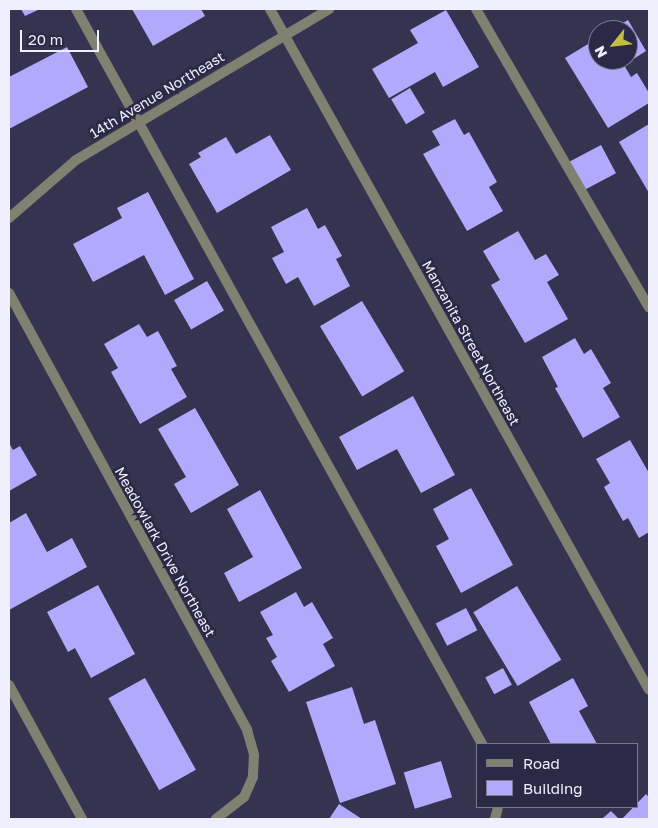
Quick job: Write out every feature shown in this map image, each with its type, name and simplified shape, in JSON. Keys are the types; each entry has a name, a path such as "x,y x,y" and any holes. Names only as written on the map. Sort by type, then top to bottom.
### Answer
{"street":[{"path":"76,9 481,743"},
{"name":"Manzanita Street Northeast","path":"270,9 649,690"},
{"name":"14th Avenue Northeast","path":"9,218 76,160 138,121 329,9"},
{"path":"476,9 649,308"},
{"name":"Meadowlark Drive Northeast","path":"9,293 246,730 254,756 253,778 244,797 216,819"},
{"path":"9,686 82,819"}],"building":[{"path":"21,9 40,9 25,16"},
{"path":"132,9 201,9 205,16 153,46"},
{"path":"446,10 479,67 443,87 435,72 389,98 372,69 418,43 410,30"},
{"path":"638,37 646,51 638,56"},
{"path":"588,44 588,70 627,70 631,77 637,73 649,93 649,103 608,128 565,58"},
{"path":"67,47 88,87 9,129 9,77"},
{"path":"410,88 425,113 406,124 391,99"},
{"path":"455,119 464,135 469,132 497,182 489,187 503,211 467,231 423,154 440,145 432,131"},
{"path":"649,124 649,193 619,142"},
{"path":"270,135 291,170 217,213 189,164 201,157 198,153 226,137 236,154"},
{"path":"601,145 616,173 583,191 568,162"},
{"path":"148,192 194,279 165,295 144,255 93,282 73,244 122,218 117,208"},
{"path":"307,208 318,229 325,225 342,256 336,259 350,286 314,306 298,277 286,284 272,258 284,252 271,227"},
{"path":"518,231 535,260 546,254 559,275 547,282 568,319 525,343 491,285 500,280 483,251"},
{"path":"207,281 224,310 191,329 174,300"},
{"path":"362,301 404,371 362,397 320,326"},
{"path":"139,324 147,337 158,331 177,366 171,369 187,397 140,424 111,372 118,368 104,344"},
{"path":"575,338 584,354 591,349 611,383 603,388 620,417 583,438 555,388 558,387 542,357"},
{"path":"413,396 455,475 421,493 397,449 357,470 339,437"},
{"path":"195,408 239,485 191,513 174,484 186,477 158,429"},
{"path":"630,440 649,473 649,532 639,538 628,518 623,521 604,487 610,483 596,459"},
{"path":"9,443 13,450 20,446 37,475 9,491"},
{"path":"471,488 513,565 461,593 436,546 449,539 433,509"},
{"path":"260,490 302,568 239,602 224,573 253,557 227,509"},
{"path":"26,513 47,552 72,538 87,567 9,610 9,523"},
{"path":"98,585 135,654 91,678 75,648 68,652 47,612"},
{"path":"517,586 561,660 518,686 473,612"},
{"path":"296,592 304,607 312,602 333,638 323,644 335,666 289,692 271,661 277,657 266,638 273,635 260,612"},
{"path":"466,608 477,630 447,646 436,623"},
{"path":"503,668 512,685 494,694 485,677"},
{"path":"145,678 196,770 159,790 108,698"},
{"path":"573,678 588,706 579,711 596,743 550,743 529,702"},
{"path":"352,687 364,724 375,720 396,784 340,803 306,702"},
{"path":"441,761 452,797 415,809 404,772"},
{"path":"646,794 649,797 649,819 622,819 633,808 638,808 638,802"},
{"path":"339,804 362,819 329,819"},
{"path":"611,811 619,819 603,818"}]}
